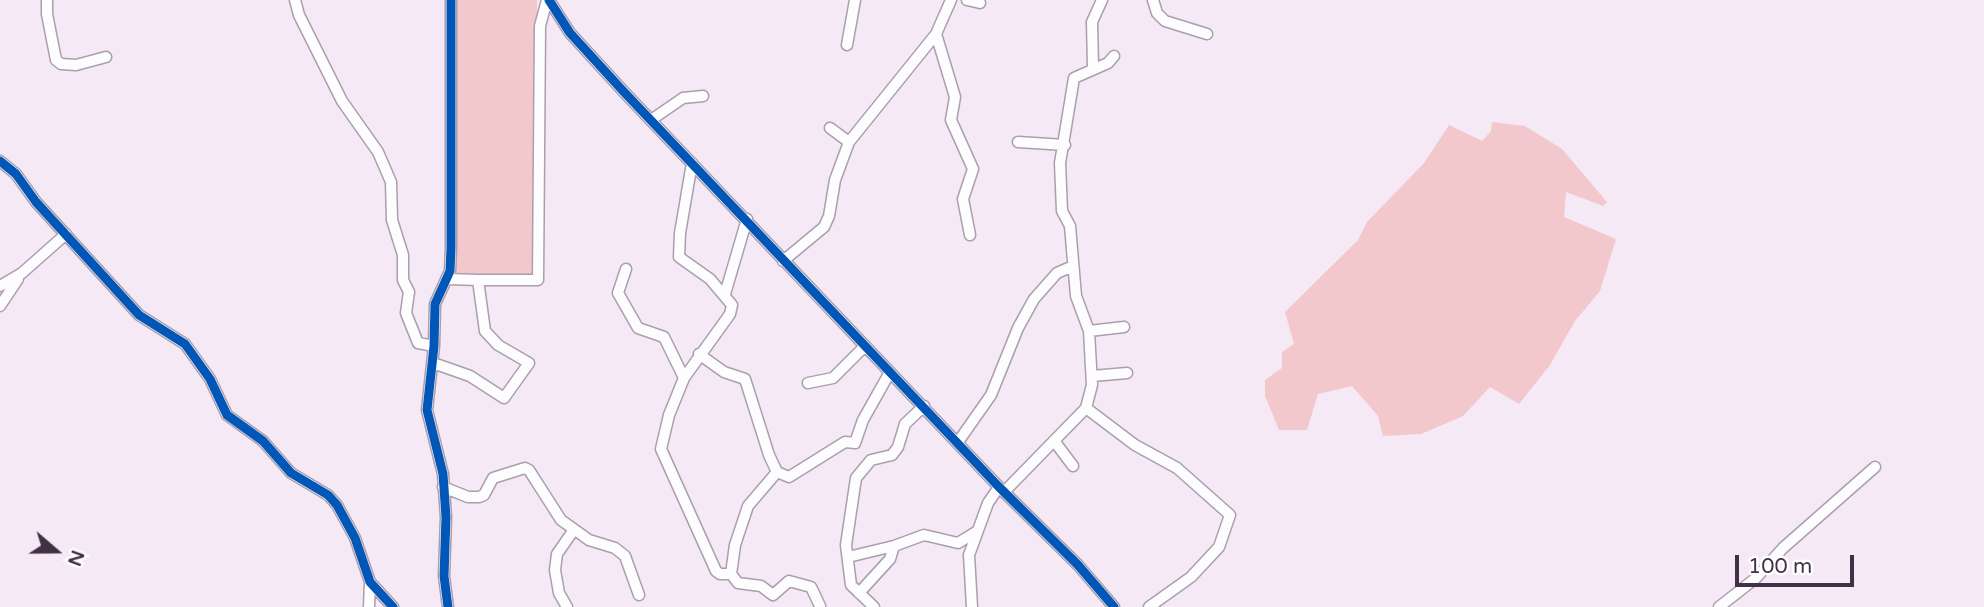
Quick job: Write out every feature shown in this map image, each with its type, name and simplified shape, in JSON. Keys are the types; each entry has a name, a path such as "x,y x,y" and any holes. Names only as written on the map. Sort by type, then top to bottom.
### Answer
{"street":[{"path":"47,0 57,60 61,64 76,65 106,57"},
{"path":"295,0 299,15 342,101 378,152 391,182 392,220 403,255 402,280 409,292 406,313 418,343 434,346"},
{"path":"448,607 444,576 446,517 441,463 427,410 433,363 435,304 447,279 451,248 451,0"},
{"path":"447,279 538,280 540,26 548,0"},
{"path":"548,0 570,33 651,120 1001,490 1078,565 1114,607"},
{"path":"846,45 855,0"},
{"path":"783,261 824,226 831,212 840,161 849,142 936,34 951,0"},
{"path":"967,0 980,4"},
{"path":"1093,67 1092,22 1102,0"},
{"path":"1153,0 1157,13 1165,21 1207,34"},
{"path":"936,34 955,97 951,120 973,169 963,199 970,235"},
{"path":"972,607 969,555 976,532 1001,490 1055,442 1086,408 1092,376 1089,331 1076,296 1070,226 1062,207 1060,163 1074,78 1093,67 1108,64 1114,56"},
{"path":"651,120 683,98 703,96"},
{"path":"830,128 849,142"},
{"path":"1018,142 1065,145"},
{"path":"0,161 16,174 36,202 139,315 186,344 197,357 227,415 263,441 292,473 307,485 328,495 337,505 355,538 370,582 369,607"},
{"path":"692,163 678,251 683,261 710,279 732,305 730,314 684,378 669,415 661,449 716,571 720,575 731,574"},
{"path":"725,294 747,219"},
{"path":"0,286 22,273 66,234"},
{"path":"958,442 991,395 1018,328 1034,299 1057,273 1073,266"},
{"path":"626,269 618,293 638,328 664,337 684,378"},
{"path":"0,306 22,273"},
{"path":"433,363 470,376 504,398 529,363 498,345 485,331 478,280"},
{"path":"1089,331 1124,327"},
{"path":"808,383 833,378 865,346"},
{"path":"699,354 724,372 745,379 777,472 789,477 845,443 855,443 863,420 890,372"},
{"path":"1092,376 1127,373"},
{"path":"874,607 851,585 848,518 859,471 871,460 892,455 898,447 905,424 924,406"},
{"path":"1086,408 1142,449 1177,468 1230,515 1219,547 1191,577 1149,607"},
{"path":"1055,442 1073,466"},
{"path":"1719,607 1756,578 1788,543 1875,467"},
{"path":"443,487 468,497 480,497 493,478 529,470 554,513 573,531 589,540 615,548 625,556 639,595"},
{"path":"777,472 748,506 735,545 731,574 738,583 761,586 775,595 789,581 811,587 820,606"},
{"path":"567,607 559,593 555,570 558,554 573,531"},
{"path":"848,557 894,546 924,535 958,543 976,532"},
{"path":"859,593 890,559 894,546"},
{"path":"370,582 393,607"}],"shaded area":[{"path":"454,0 537,0 536,286 453,283"},
{"path":"1492,122 1525,126 1562,149 1607,202 1603,206 1566,192 1564,217 1616,239 1600,291 1575,321 1550,365 1519,404 1490,387 1463,416 1421,434 1383,436 1378,416 1352,386 1318,394 1307,430 1279,430 1265,396 1265,380 1282,368 1282,352 1294,344 1285,312 1358,240 1367,222 1424,163 1449,125 1482,141 1491,131"}],"cycle path":[{"path":"448,607 444,576 446,517 443,474 427,410 434,346 435,304 450,271 451,0"},
{"path":"549,0 570,33 624,92 999,487 1078,565 1114,607"},
{"path":"0,161 16,174 36,202 139,315 185,344 210,379 227,415 263,441 291,473 328,495 337,505 355,538 370,582 393,607"}]}
